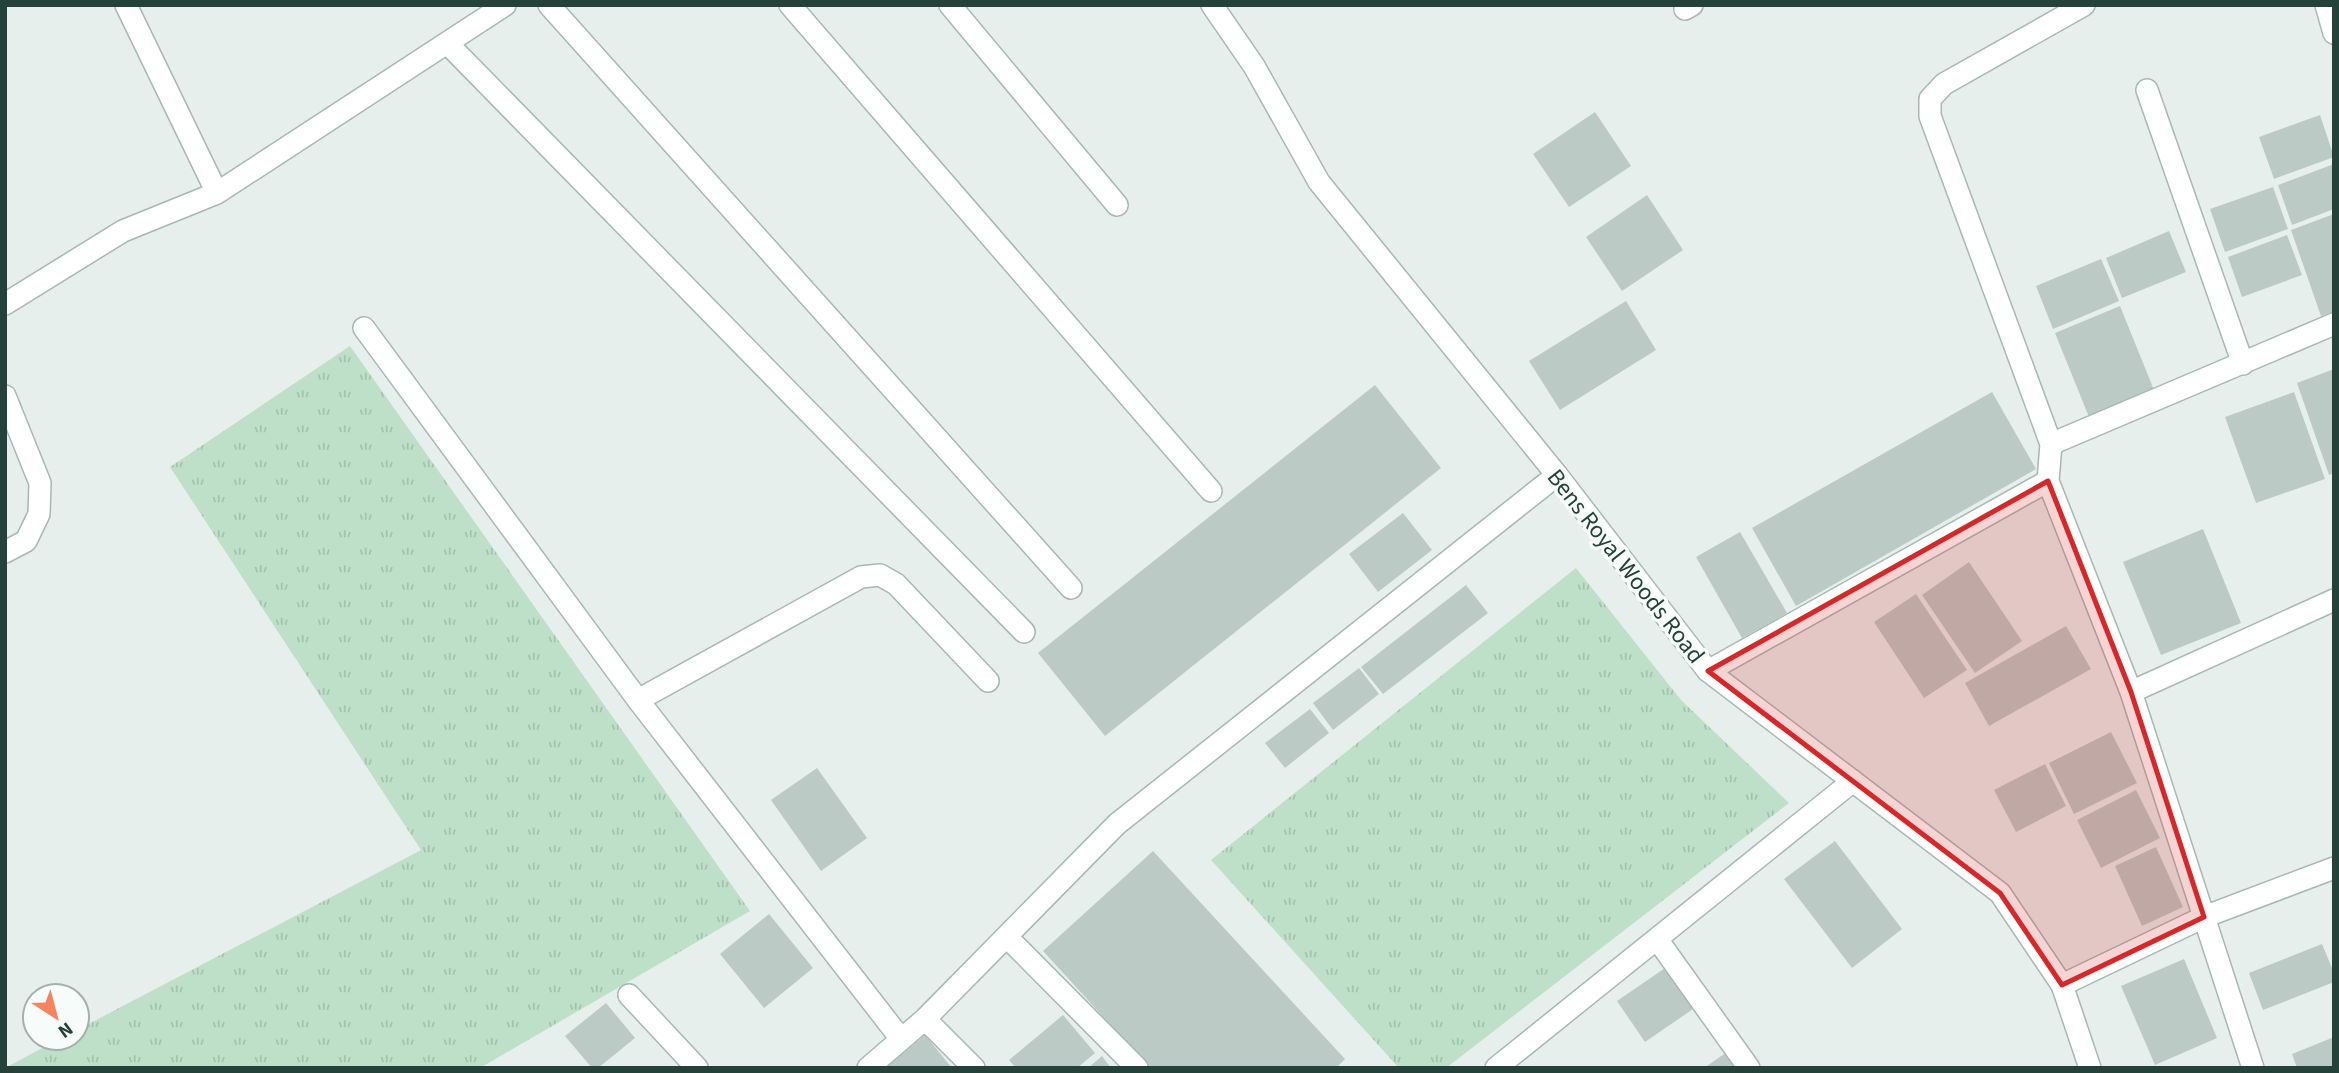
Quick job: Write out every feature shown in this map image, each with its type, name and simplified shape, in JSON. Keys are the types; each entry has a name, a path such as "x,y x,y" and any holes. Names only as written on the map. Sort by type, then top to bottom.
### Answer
{"street":[{"path":"126,5 217,194"},
{"path":"5,304 123,231 217,194 505,5"},
{"path":"549,5 1071,588"},
{"path":"790,5 1211,491"},
{"path":"950,5 1117,205"},
{"name":"Bens Royal Woods Road","path":"1212,5 1254,66 1319,182 1557,475 1708,671 2000,893 2062,985 2090,1068"},
{"path":"2326,5 2334,33"},
{"path":"2083,6 1944,83 1930,99 1930,116 2051,444 2048,481 2131,692 2253,1068"},
{"path":"447,43 1024,632"},
{"path":"2147,90 2243,364"},
{"path":"2051,444 2334,324"},
{"path":"363,328 638,700 901,1039"},
{"path":"5,396 40,483 39,513 26,541 5,552"},
{"path":"868,1068 925,1019 1117,824 1557,475"},
{"path":"1708,671 2048,481"},
{"path":"638,700 861,577 880,575 896,583 988,681"},
{"path":"2131,692 2334,600"},
{"path":"1496,1068 1853,781"},
{"path":"2062,985 2204,917 2334,868"},
{"path":"1007,937 1137,1068"},
{"path":"1657,939 1749,1068"},
{"path":"629,995 696,1068"},
{"path":"925,1019 974,1068"}],"highlighted area":[{"path":"2048,481 2131,692 2204,917 2062,985 2000,893 1708,671"}],"green space":[{"path":"350,346 750,911 480,1068 5,1068 35,1052 91,1052 91,1023 421,850 170,467"},
{"path":"1576,568 1681,700 1789,803 1446,1068 1399,1068 1211,860"}],"building":[{"path":"1595,112 1631,166 1569,207 1533,154"},
{"path":"2320,115 2334,157 2274,179 2259,137"},
{"path":"2334,164 2334,209 2292,225 2278,185"},
{"path":"2273,187 2288,229 2225,252 2210,209"},
{"path":"1647,195 1683,250 1622,291 1586,237"},
{"path":"2334,214 2334,312 2321,316 2291,230"},
{"path":"2169,231 2186,272 2122,298 2106,258"},
{"path":"2287,235 2302,275 2242,297 2228,257"},
{"path":"2101,259 2119,301 2053,329 2036,286"},
{"path":"1626,301 1656,350 1560,410 1529,361"},
{"path":"2120,306 2154,390 2089,417 2055,333"},
{"path":"2334,369 2334,473 2329,475 2297,383"},
{"path":"1375,385 1441,468 1105,736 1038,653"},
{"path":"1992,392 2036,469 1796,606 1752,528"},
{"path":"2294,392 2325,479 2256,503 2225,417"},
{"path":"1403,513 1432,550 1378,592 1349,554"},
{"path":"2203,529 2241,623 2161,655 2123,562"},
{"path":"1740,532 1787,613 1742,638 1696,557"},
{"path":"1969,562 2022,641 1975,673 1922,595"},
{"path":"1466,585 1488,613 1383,694 1361,667"},
{"path":"1916,594 1967,670 1924,698 1874,622"},
{"path":"2066,626 2091,669 1989,726 1965,683"},
{"path":"1359,668 1379,694 1333,730 1313,703"},
{"path":"1310,709 1329,733 1285,768 1265,743"},
{"path":"2111,732 2137,783 2074,814 2049,763"},
{"path":"2045,764 2066,806 2016,832 1994,790"},
{"path":"817,768 867,838 821,871 771,800"},
{"path":"2136,790 2160,838 2101,868 2077,820"},
{"path":"1835,841 1902,929 1852,968 1784,879"},
{"path":"2156,847 2183,907 2142,926 2115,866"},
{"path":"1153,851 1345,1059 1336,1068 1150,1068 1043,951"},
{"path":"769,914 813,968 764,1008 720,954"},
{"path":"2322,944 2334,973 2334,982 2263,1010 2249,973"},
{"path":"2184,959 2217,1038 2155,1065 2121,986"},
{"path":"1668,966 1696,1007 1645,1042 1617,1001"},
{"path":"606,1003 635,1038 598,1068 592,1068 565,1036"},
{"path":"1063,1015 1095,1053 1077,1068 1016,1068 1009,1060"},
{"path":"925,1035 952,1068 886,1068"},
{"path":"2334,1037 2334,1068 2297,1068 2292,1054"},
{"path":"1727,1052 1739,1068 1704,1068"},
{"path":"1102,1056 1111,1068 1088,1068"}]}
